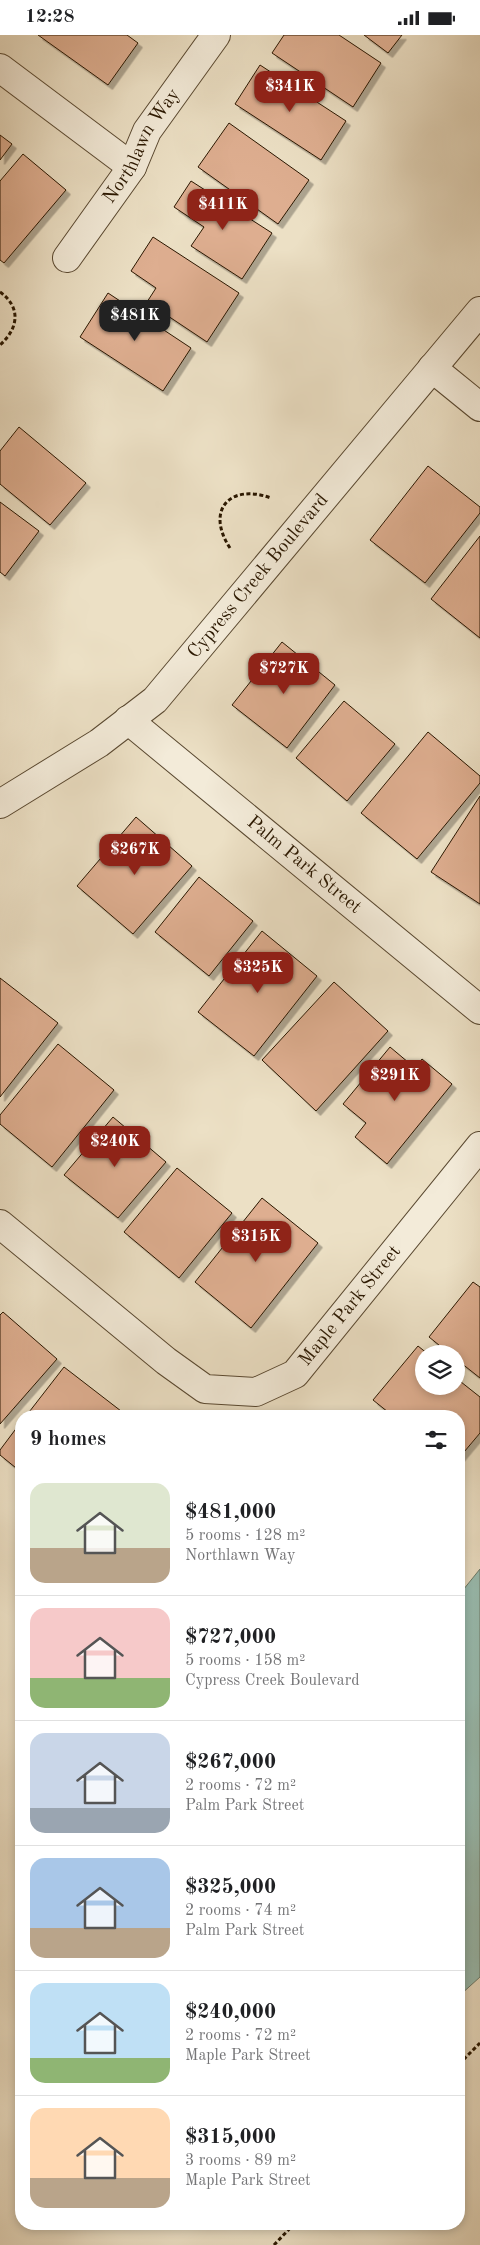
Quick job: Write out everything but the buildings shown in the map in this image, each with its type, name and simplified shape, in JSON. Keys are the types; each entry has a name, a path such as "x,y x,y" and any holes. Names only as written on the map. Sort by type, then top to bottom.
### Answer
{"street":[{"name":"Northlawn Way","path":"67,258 132,167 147,131 216,35"},
{"path":"0,68 132,167"},
{"name":"Cypress Creek Boulevard","path":"0,804 99,743 155,700 480,311"},
{"path":"432,368 480,407"},
{"name":"Palm Park Street","path":"128,720 480,1010"},
{"name":"Maple Park Street","path":"0,1224 166,1361 205,1389 256,1391 295,1374 480,1146"}],"path":[{"path":"0,292 10,299 16,310 14,326 0,345"},
{"path":"230,548 222,536 220,526 220,513 224,503 233,496 249,493 258,493 271,498"},
{"path":"465,2058 480,2043"},
{"path":"274,2245 288,2230"}],"water":[{"path":"480,1569 480,1977 465,1991 465,1588"}]}
